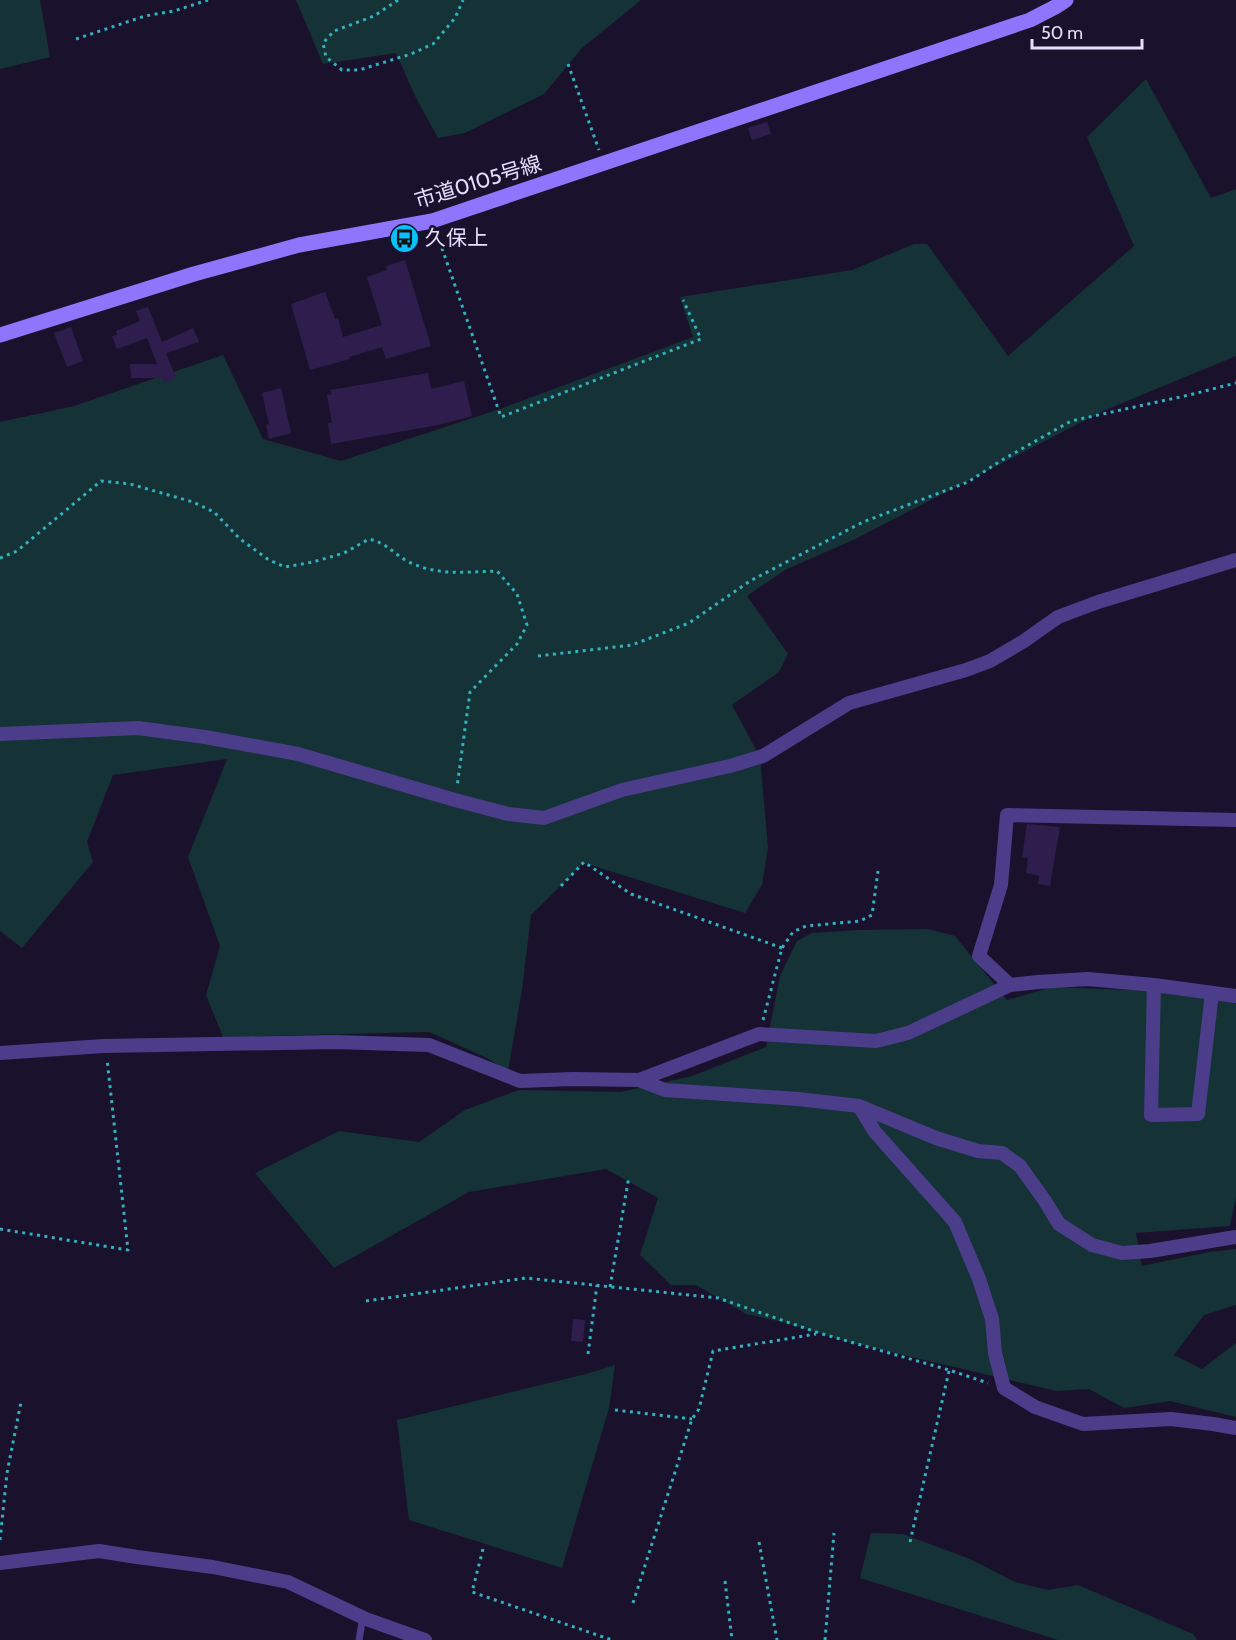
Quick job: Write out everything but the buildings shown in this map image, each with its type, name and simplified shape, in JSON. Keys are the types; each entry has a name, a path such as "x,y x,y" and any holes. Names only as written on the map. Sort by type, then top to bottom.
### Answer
{"street":[{"name":"市道0105号線","path":"0,335 194,274 298,245 432,221 1030,20 1066,0"},
{"path":"0,734 138,728 205,737 298,753 455,800 508,814 544,818 622,790 730,766 763,756 849,703 966,670 990,661 1058,617 1098,602 1236,560"},
{"path":"1010,986 979,956 1001,885 1007,815 1236,820"},
{"path":"639,1080 759,1034 876,1041 908,1033 1010,986 1038,982 1088,979 1236,996"},
{"path":"1154,985 1152,1115 1198,1114 1212,993"},
{"path":"0,1053 104,1046 335,1042 429,1045 520,1082 573,1079 639,1080 665,1090 798,1099 859,1106 936,1138 978,1151 1002,1152 1020,1166 1059,1224 1092,1245 1122,1253 1236,1237"},
{"path":"859,1106 875,1132 955,1222 979,1279 992,1319 995,1353 1004,1388 1035,1407 1083,1424 1171,1419 1236,1428"},
{"path":"0,1563 99,1551 213,1566 288,1582 363,1617 426,1640"}],"lane":[{"path":"359,1640 363,1617"}],"path":[{"path":"76,39 145,16 208,0"},
{"path":"398,0 374,16 334,31 323,43 326,57 342,70 359,70 411,54 433,44 455,18 463,0"},
{"path":"568,64 604,163"},
{"path":"432,221 501,417 701,339 683,300"},
{"path":"538,656 632,645 689,623 750,581 863,522 968,482 1071,421 1236,383"},
{"path":"0,558 17,551 101,481 130,484 193,502 214,512 240,539 269,560 285,567 314,562 344,553 369,539 381,542 408,562 439,573 497,571 517,594 527,625 517,644 470,692 455,800"},
{"path":"561,886 584,862 631,894 782,948"},
{"path":"759,1034 782,948 793,932 806,926 860,921 872,915 878,871"},
{"path":"0,1229 129,1250 106,1050"},
{"path":"610,1287 629,1176"},
{"path":"366,1301 526,1278 718,1298 819,1333 1004,1388"},
{"path":"588,1354 597,1285"},
{"path":"633,1603 692,1419 699,1409 713,1351 819,1333"},
{"path":"910,1542 949,1370"},
{"path":"0,1540 7,1473 21,1402"},
{"path":"615,1410 692,1419"},
{"path":"825,1640 834,1533"},
{"path":"759,1542 777,1640"},
{"path":"483,1549 472,1592 612,1640"},
{"path":"725,1581 732,1640"}],"green space":[{"path":"0,0 40,0 50,57 0,69"},
{"path":"296,0 641,0 581,49 544,94 465,133 438,138 416,98 396,53 323,64"},
{"path":"1146,79 1211,198 1236,189 1236,356 1103,411 853,540 785,570 747,596 788,654 779,672 732,705 760,757 768,848 762,885 745,913 584,863 531,915 522,990 508,1071 485,1057 429,1032 223,1037 206,995 220,946 188,857 227,759 113,775 87,842 93,862 22,948 0,931 0,422 74,406 223,355 263,439 341,461 500,409 693,337 680,297 852,270 914,244 927,244 1008,356 1134,246 1087,137"},
{"path":"928,929 955,936 1007,1000 1052,987 1236,994 1236,1197 1230,1226 1136,1233 1142,1266 1209,1252 1236,1249 1236,1305 1204,1315 1174,1355 1202,1369 1236,1343 1236,1417 1170,1401 1124,1408 1089,1389 1056,1391 844,1341 786,1323 746,1314 696,1285 671,1285 640,1255 658,1198 606,1169 469,1192 334,1268 255,1173 339,1131 419,1142 465,1110 519,1090 621,1092 692,1076 766,1047 780,976 797,941 812,933"},
{"path":"615,1365 609,1408 562,1568 409,1520 397,1420"},
{"path":"871,1533 903,1534 970,1559 1015,1582 1048,1590 1078,1585 1193,1634 1197,1640 1058,1640 860,1578"}],"place":[{"name":"久保上","path":"404,238"}]}
